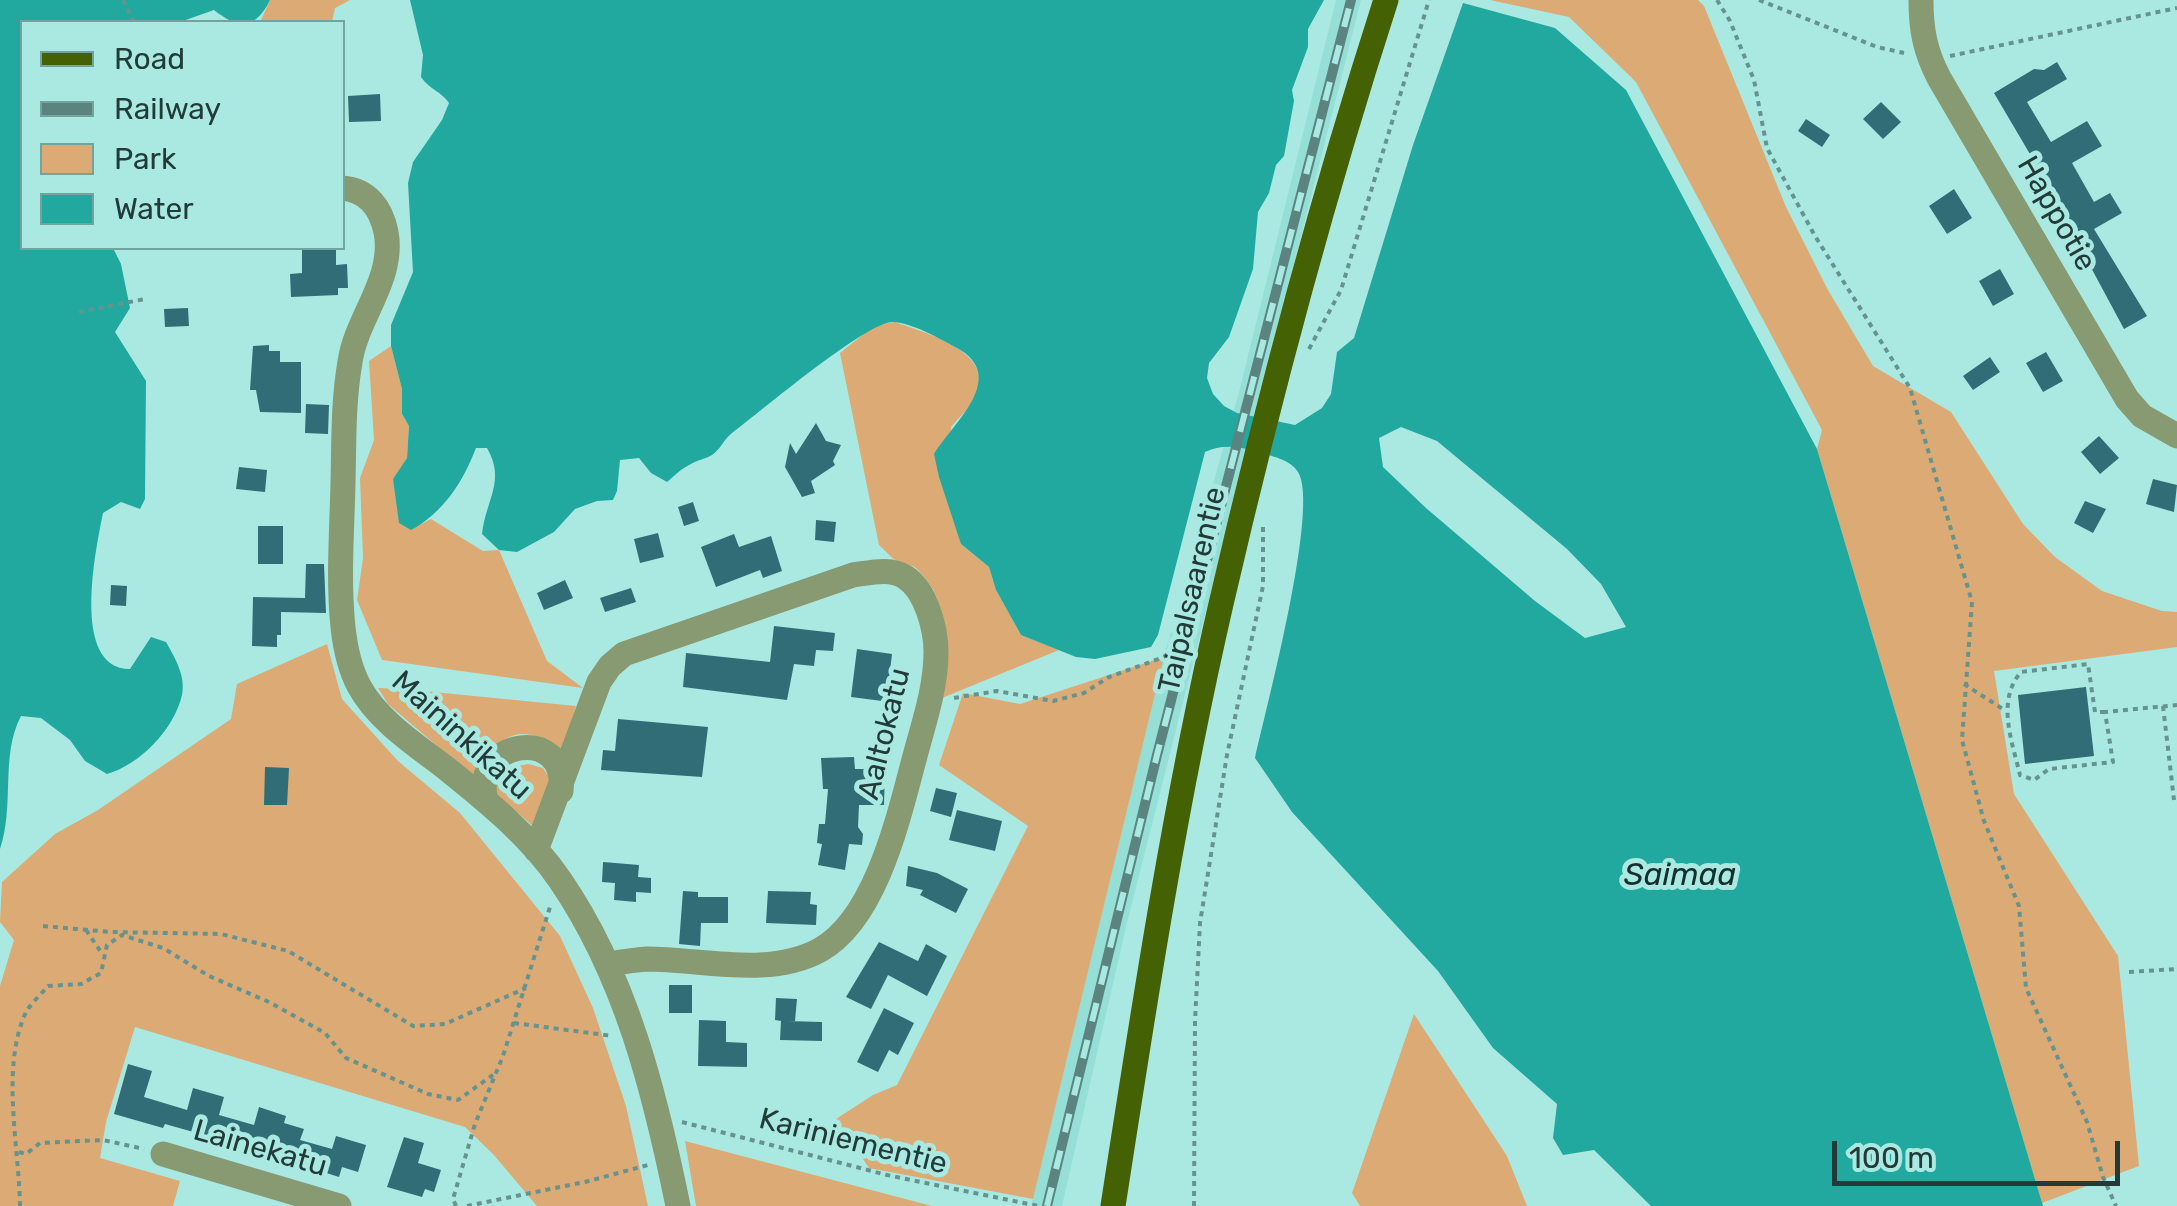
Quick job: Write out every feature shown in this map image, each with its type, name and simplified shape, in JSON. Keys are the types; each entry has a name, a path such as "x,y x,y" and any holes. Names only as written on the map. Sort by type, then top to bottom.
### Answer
{"main road":[{"name":"Taipalsaarentie","path":"1113,1206 1145,1002 1221,604 1274,391 1350,114 1386,0"}],"street":[{"name":"Happotie","path":"1922,0 1921,28 2127,399 2142,416 2177,436"},
{"name":"Maininkikatu","path":"345,188 356,189 375,203 386,235 383,276 350,357 346,396 340,586 350,658 359,685 376,709 400,733 486,801 536,850 559,879 609,964 660,1116 678,1206"},
{"name":"Aaltokatu","path":"536,850 561,792 599,682 624,654 853,575 882,571 905,576 924,598 936,648 934,685 890,846 843,933 818,951 782,962 643,959 609,964"},
{"path":"486,801 483,784 488,770 504,752 517,748 545,752 556,760 561,771 561,792"},
{"name":"Lainekatu","path":"163,1154 288,1199 339,1206"}],"path":[{"path":"1304,356 1340,290 1429,0"},
{"path":"1716,0 1730,21 1754,80 1768,148 1814,236 1910,388 1972,602 1962,740 1984,821 2019,906 2026,988 2088,1122 2103,1177 2116,1206"},
{"path":"1759,0 1877,48 1936,55 2177,8"},
{"path":"78,312 145,300"},
{"path":"1194,1206 1200,923 1227,756 1262,586 1263,520"},
{"path":"927,711 958,696 997,691 1053,700 1084,693 1109,678 1164,657 1178,639"},
{"path":"2105,712 2113,762 2049,769 2034,780 2020,774 2006,711 2011,683 2021,672 2088,664 2094,712 2177,705"},
{"path":"1964,684 2006,711"},
{"path":"2163,706 2174,800"},
{"path":"456,1206 453,1199 475,1124 514,1023 551,905 558,916"},
{"path":"43,926 221,934 288,951 413,1026 444,1024 526,988"},
{"path":"86,930 104,956"},
{"path":"20,1206 7,1084 26,1012 48,986 81,984 100,973 107,945 122,935 163,948 209,976 269,1002 325,1033 346,1058 428,1094 458,1100 496,1072"},
{"path":"2128,972 2177,969"},
{"path":"514,1023 614,1038 607,1022"},
{"name":"Kariniementie","path":"660,1116 887,1175 1038,1206"},
{"path":"17,1151 26,1154 40,1143 103,1140 163,1154"},
{"path":"467,1206 515,1198 647,1163 650,1178"}],"shaded area":[{"path":"1336,0 1361,0 1126,927 1062,1206 1031,1206 1164,657 1239,392"}],"green space":[{"path":"270,0 350,0 335,8 332,20 261,20"},
{"path":"1490,0 1698,0 1704,6 1786,207 1873,366 1951,412 2023,524 2055,557 2102,591 2162,611 2177,612 2177,647 1994,671 2014,794 2118,956 2139,1166 2042,1203 1817,449 1822,430 1636,82 1569,17"},
{"path":"895,322 954,346 976,367 980,380 977,395 951,427 961,544 989,567 996,590 1021,635 1059,650 942,698 946,647 942,613 929,583 918,570 895,560 879,545 840,353 875,325"},
{"path":"391,346 402,389 402,414 409,426 407,458 393,480 411,529 431,519 483,551 499,550 547,661 583,688 382,660 357,600 363,558 360,478 374,440 369,361"},
{"path":"327,644 342,699 398,761 460,813 560,936 593,1008 626,1106 648,1206 537,1206 465,1127 135,1027 106,1122 100,1158 180,1181 173,1206 0,1206 0,986 14,940 0,922 2,882 55,834 98,810 231,719 237,684"},
{"path":"1164,657 1033,1199 869,1168 836,1119 897,1085 1028,826 939,765 963,693 1020,704"},
{"path":"378,688 576,706 562,753 536,737 518,734 501,742 472,776 388,704"},
{"path":"529,764 543,768 551,780 534,827 493,791 505,771"},
{"path":"1414,1014 1507,1156 1527,1206 1360,1206 1352,1193"},
{"path":"685,1141 932,1206 696,1206"}],"water":[{"path":"0,0 270,0 254,20 229,20 214,10 186,20 20,20 20,250 114,250 121,264 130,308 115,332 146,381 145,499 140,509 121,502 103,513 93,578 93,629 99,650 111,664 130,669 151,637 166,642 179,667 183,688 178,708 154,744 131,763 107,774 85,761 70,740 41,718 21,716 11,747 7,815 0,849"},
{"name":"Saimaa","path":"410,0 1324,0 1308,29 1308,47 1292,90 1294,101 1284,156 1276,165 1269,193 1258,212 1253,269 1229,337 1209,363 1207,378 1213,394 1237,413 1295,425 1322,408 1331,394 1337,352 1354,338 1413,145 1463,3 1555,28 1626,90 1817,449 2043,1206 1651,1206 1594,1150 1563,1155 1553,1138 1557,1104 1493,1048 1438,971 1292,812 1255,758 1289,609 1302,524 1303,492 1298,472 1280,459 1237,447 1205,452 1158,635 1151,647 1095,659 1076,657 1021,635 996,590 989,567 961,544 934,454 973,400 978,372 972,360 957,348 901,323 880,326 838,351 732,433 715,453 667,482 651,473 639,458 620,460 613,500 575,509 554,532 517,552 499,550 482,534 495,480 487,448 476,448 458,484 433,515 411,530 399,523 393,479 407,458 409,426 402,414 402,389 391,346 391,325 413,272 408,183 413,162 449,103 421,77 423,55","holes":["1401,427 1437,441 1567,549 1601,584 1626,627 1585,638 1535,601 1383,467 1379,438"]}],"building":[{"path":"2057,62 2067,79 2027,102 2051,142 2087,121 2102,146 2072,163 2094,202 2110,193 2122,213 2094,229 2147,316 2124,329 2088,262 2083,265 2059,222 2067,217 1994,93 2034,69 2044,70"},
{"path":"380,94 381,121 349,122 348,96"},
{"path":"1881,102 1901,122 1883,139 1863,119"},
{"path":"1806,119 1830,135 1822,147 1798,131"},
{"path":"1954,189 1972,218 1947,234 1929,206"},
{"path":"302,250 336,250 336,265 347,264 348,288 338,288 338,295 291,297 290,274 302,273"},
{"path":"2000,269 2014,294 1993,306 1979,281"},
{"path":"188,308 189,326 165,327 164,309"},
{"path":"269,345 269,351 280,351 280,362 301,362 301,413 260,412 256,390 250,390 253,346"},
{"path":"2046,352 2063,381 2043,392 2026,363"},
{"path":"1990,357 2000,372 1973,390 1963,376"},
{"path":"306,404 329,405 328,434 305,433"},
{"path":"816,423 826,441 841,445 833,461 835,465 811,481 815,493 802,497 785,467 790,443 796,454"},
{"path":"2099,436 2119,458 2100,474 2081,452"},
{"path":"239,467 267,470 265,492 236,489"},
{"path":"2153,479 2177,485 2174,512 2146,504"},
{"path":"2085,501 2106,509 2093,533 2074,523"},
{"path":"693,502 699,521 684,526 678,507"},
{"path":"816,520 836,522 834,542 815,540"},
{"path":"258,526 283,526 283,564 258,564"},
{"path":"658,533 664,557 640,563 634,539"},
{"path":"734,534 739,547 771,536 782,571 763,578 760,570 716,587 701,547"},
{"path":"306,564 324,564 326,613 281,612 277,647 252,646 253,597 305,598"},
{"path":"565,580 573,598 544,610 537,593"},
{"path":"111,585 127,586 126,606 110,605"},
{"path":"631,588 636,602 605,612 600,598"},
{"path":"774,626 835,633 833,651 816,650 814,666 794,664 787,700 683,687 686,653 770,662"},
{"path":"857,649 892,654 890,671 903,673 898,703 851,697"},
{"path":"2086,687 2094,756 2025,764 2018,695"},
{"path":"618,719 708,727 702,777 601,770 603,750 615,751"},
{"path":"854,757 855,769 885,769 884,805 859,805 862,845 849,844 845,870 818,865 822,844 817,843 819,824 825,824 828,789 823,789 821,758"},
{"path":"265,767 289,768 287,805 264,805"},
{"path":"936,788 957,793 951,817 930,811"},
{"path":"957,810 1002,821 995,851 949,840"},
{"path":"603,862 639,865 638,877 651,878 651,893 636,892 636,902 614,900 615,883 602,882"},
{"path":"908,866 937,873 968,889 956,913 920,895 923,890 906,886"},
{"path":"683,891 698,892 698,897 728,897 728,923 701,923 700,946 679,944"},
{"path":"768,891 811,892 810,904 817,905 816,925 766,923"},
{"path":"879,942 918,961 926,944 947,956 927,996 888,975 871,1009 846,997"},
{"path":"669,985 692,985 692,1013 669,1013"},
{"path":"776,998 797,999 795,1021 787,1021 822,1022 822,1041 780,1040 781,1021 775,1020"},
{"path":"884,1008 914,1023 898,1055 889,1050 878,1072 857,1062"},
{"path":"699,1020 726,1021 726,1042 747,1043 747,1067 698,1066"},
{"path":"128,1064 152,1071 144,1097 187,1110 193,1088 224,1097 219,1115 254,1125 259,1107 286,1116 284,1123 304,1129 300,1140 332,1149 336,1136 366,1145 358,1172 342,1167 339,1177 320,1171 321,1167 251,1144 250,1148 114,1114"},
{"path":"404,1137 424,1143 418,1163 441,1170 434,1192 425,1189 422,1197 387,1187"}],"railway":[{"path":"1047,1206 1157,755 1351,0"}]}
